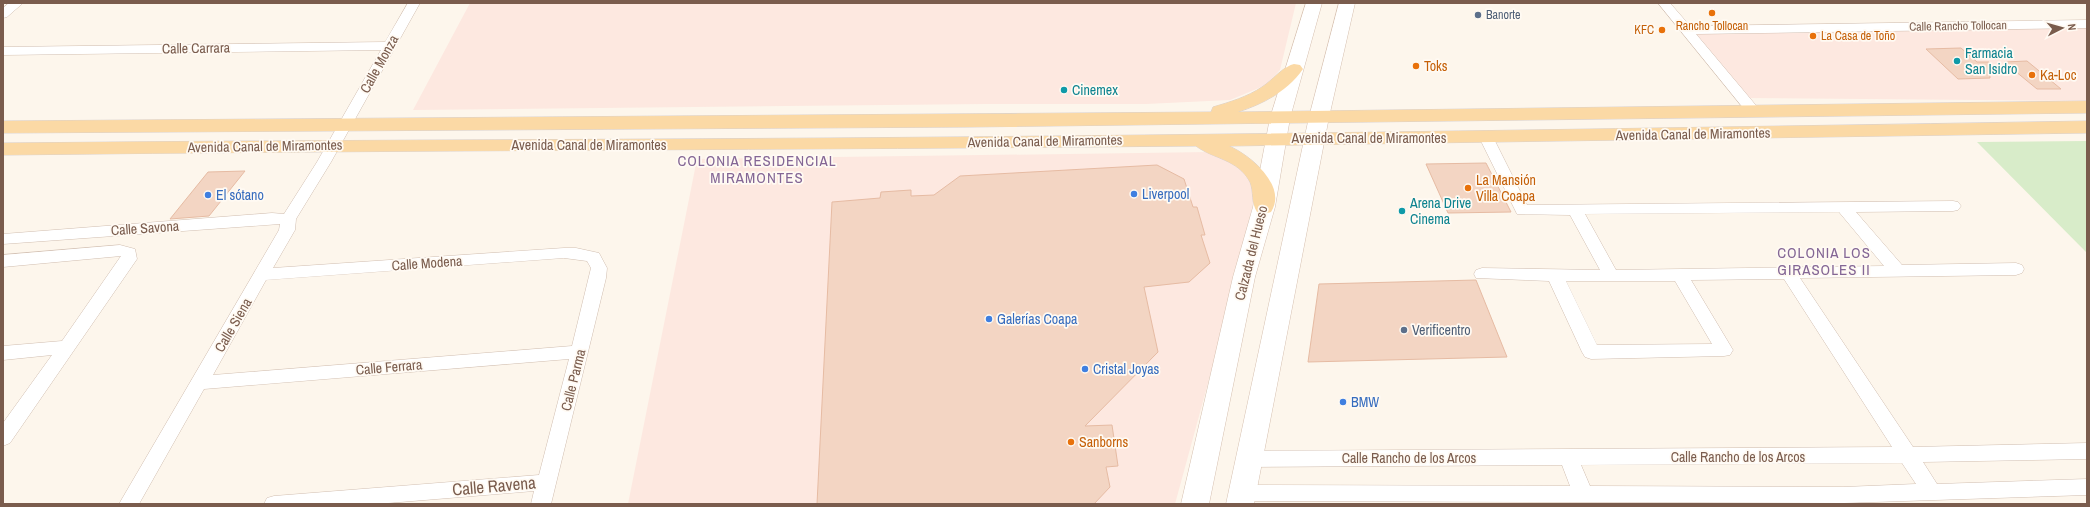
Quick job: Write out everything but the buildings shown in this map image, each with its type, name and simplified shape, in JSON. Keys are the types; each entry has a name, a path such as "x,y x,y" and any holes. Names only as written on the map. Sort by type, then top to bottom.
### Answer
{"main road":[{"name":"Calzada del Hueso","path":"1195,504 1244,277 1264,207 1275,139 1314,3"},
{"path":"1241,499 1319,117 1347,3"},
{"path":"1162,119 1199,116 1247,103 1275,88 1294,69"},
{"name":"Avenida Canal de Miramontes","path":"3,127 1280,118 2087,107"},
{"name":"Avenida Canal de Miramontes","path":"3,149 334,145 829,144 1315,139 2087,127"},
{"path":"1182,140 1216,147 1228,152 1247,165 1254,172 1264,189 1264,207"}],"street":[{"path":"3,14 17,3"},
{"name":"Calle Monza","path":"334,145 414,3"},
{"path":"1664,3 1754,112"},
{"name":"Calle Rancho Tollocan","path":"1686,30 2087,24"},
{"name":"Calle Carrara","path":"3,51 390,46"},
{"path":"1486,137 1522,210 1954,206"},
{"name":"Calle Siena","path":"129,504 287,230 288,219 334,145"},
{"path":"1843,207 1898,271"},
{"path":"1575,210 1611,276"},
{"name":"Calle Savona","path":"3,239 272,218 288,219"},
{"path":"3,261 120,250 129,253 129,259 3,438"},
{"name":"Calle Modena","path":"261,275 564,253 576,253 593,257"},
{"name":"Calle Parma","path":"541,504 598,278 599,268 593,257"},
{"path":"1482,274 1680,276 2016,269"},
{"path":"1554,274 1591,352 1724,350 1680,276"},
{"path":"1789,274 1931,491"},
{"path":"3,353 67,347"},
{"name":"Calle Ferrara","path":"199,383 580,352"},
{"name":"Calle Rancho de los Arcos","path":"1249,459 1907,455 2087,451"},
{"path":"1569,458 1583,494"},
{"name":"Calle Ravena","path":"274,504 547,482"},
{"path":"1241,499 1514,499 1583,494 1695,499 1846,500 1931,491 2087,487"}],"shaded area":[{"path":"470,3 1296,3 1280,70 1266,85 1230,100 1146,104 986,104 413,110"},
{"path":"2087,25 2087,101 1743,98 1685,26"},
{"name":"Galerías Coapa","path":"1209,152 1240,165 1252,179 1255,196 1223,328 1175,504 628,504 697,159"}],"green space":[{"path":"2087,141 2087,253 1977,142"}],"place":[{"name":"Rancho Tollocan","path":"1712,13"},
{"name":"Banorte","path":"1478,15"},
{"name":"KFC","path":"1662,30"},
{"name":"La Casa de Toño","path":"1813,36"},
{"name":"Farmacia San Isidro","path":"1957,61"},
{"name":"Toks","path":"1416,66"},
{"name":"Ka-Loc","path":"2032,75"},
{"name":"Cinemex","path":"1064,90"},
{"name":"La Mansión Villa Coapa","path":"1468,188"},
{"name":"Liverpool","path":"1134,194"},
{"name":"El sótano","path":"208,195"},
{"name":"Arena Drive Cinema","path":"1402,211"},
{"name":"Galerías Coapa","path":"989,319"},
{"name":"Verificentro","path":"1404,330"},
{"name":"Cristal Joyas","path":"1085,369"},
{"name":"BMW","path":"1343,402"},
{"name":"Sanborns","path":"1071,442"}],"district":[{"name":"COLONIA RESIDENCIAL MIRAMONTES","path":"757,170"},
{"name":"COLONIA LOS GIRASOLES II","path":"1824,262"}]}
